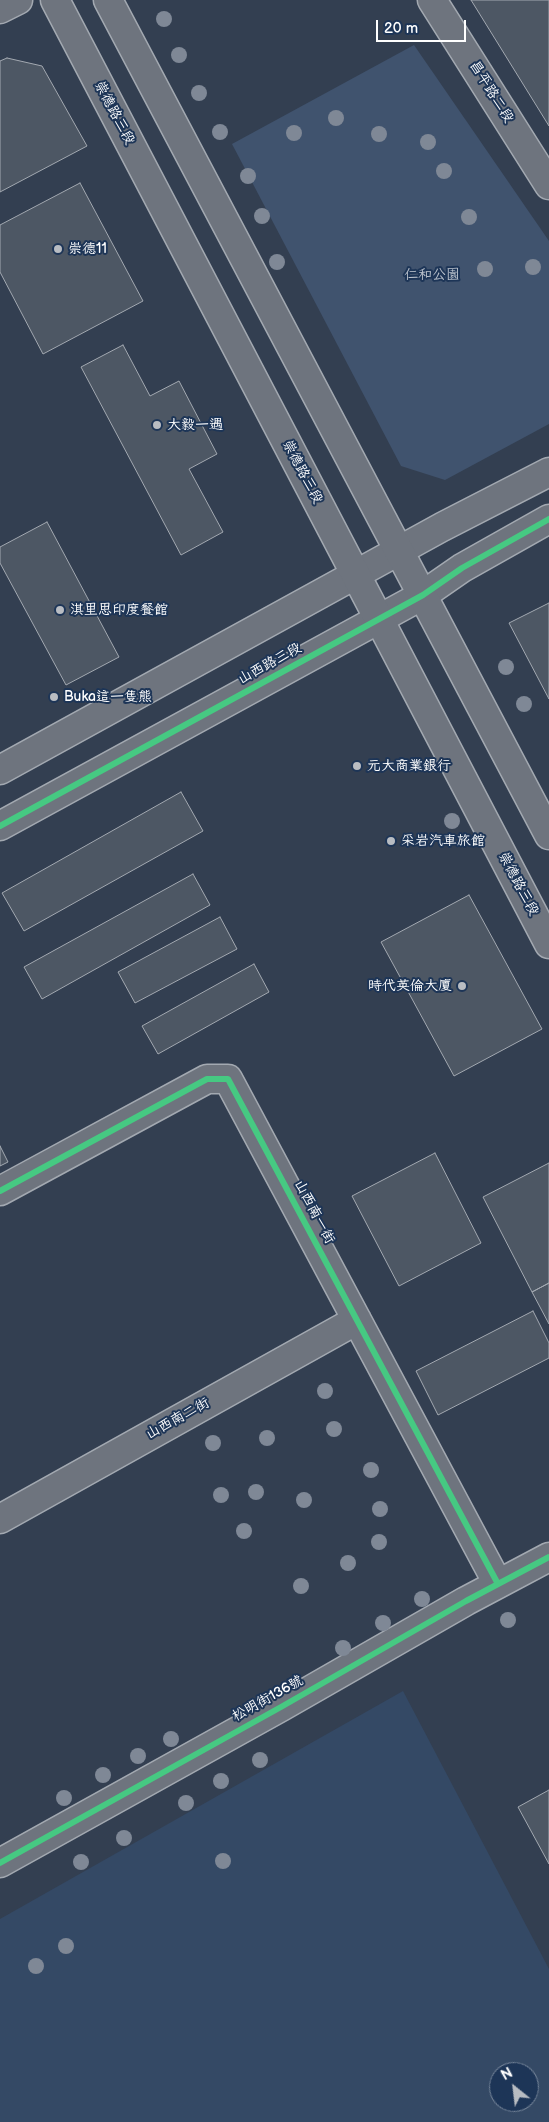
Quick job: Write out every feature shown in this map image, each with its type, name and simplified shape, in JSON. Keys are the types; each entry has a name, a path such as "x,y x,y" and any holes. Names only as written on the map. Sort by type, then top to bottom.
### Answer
{"street":[{"path":"0,9 18,0"},
{"name":"崇德路三段","path":"55,0 549,944"},
{"path":"108,0 549,835"},
{"name":"昌平路二段","path":"432,0 549,185"},
{"path":"0,770 398,551 549,472"},
{"name":"山西路三段","path":"0,826 423,595 462,568 549,519"},
{"name":"山西南一街","path":"0,1191 207,1079 228,1079 498,1584"},
{"name":"山西南二街","path":"0,1519 357,1320"},
{"name":"松明街136號","path":"0,1863 498,1584 549,1558"}],"shaded area":[{"path":"403,1691 549,1969 549,2122 0,2122 0,1919"}],"green space":[{"name":"仁和公園","path":"414,45 549,241 549,424 445,480 401,466 232,144"}],"building":[{"path":"471,0 549,0 549,126"},
{"path":"7,58 42,66 87,146 0,192 0,61"},
{"name":"崇德11","path":"80,183 143,301 43,354 0,272 0,225"},
{"name":"大毅一遇","path":"123,345 150,396 179,381 217,454 189,469 223,532 181,555 81,367"},
{"name":"淇里思印度餐館","path":"47,522 119,657 66,685 0,563 0,547"},
{"path":"549,603 549,699 509,623"},
{"path":"181,792 203,831 24,931 2,893"},
{"path":"193,874 210,905 42,999 24,967"},
{"name":"時代英倫大廈","path":"469,895 542,1029 454,1076 381,942"},
{"path":"220,917 237,949 135,1003 118,972"},
{"path":"254,964 269,992 158,1054 142,1026"},
{"path":"0,1146 8,1162 0,1166"},
{"path":"435,1153 481,1243 399,1286 352,1196"},
{"path":"549,1163 549,1283 532,1292 483,1197"},
{"path":"549,1283 549,1324 532,1292"},
{"path":"533,1311 549,1343 549,1358 438,1415 416,1371"},
{"path":"549,1790 549,1864 518,1807"}],"cycle path":[{"path":"0,826 423,595 462,568 549,519"},
{"path":"0,1191 207,1079 228,1079 498,1584"},
{"path":"0,1863 281,1707 466,1601 549,1557"}],"place":[{"name":"崇德11","path":"58,249"},
{"name":"大毅一遇","path":"157,425"},
{"name":"淇里思印度餐館","path":"60,610"},
{"name":"Buka這一隻熊","path":"54,697"},
{"name":"元大商業銀行","path":"357,766"},
{"name":"采岩汽車旅館","path":"391,841"},
{"name":"時代英倫大廈","path":"462,986"}]}
